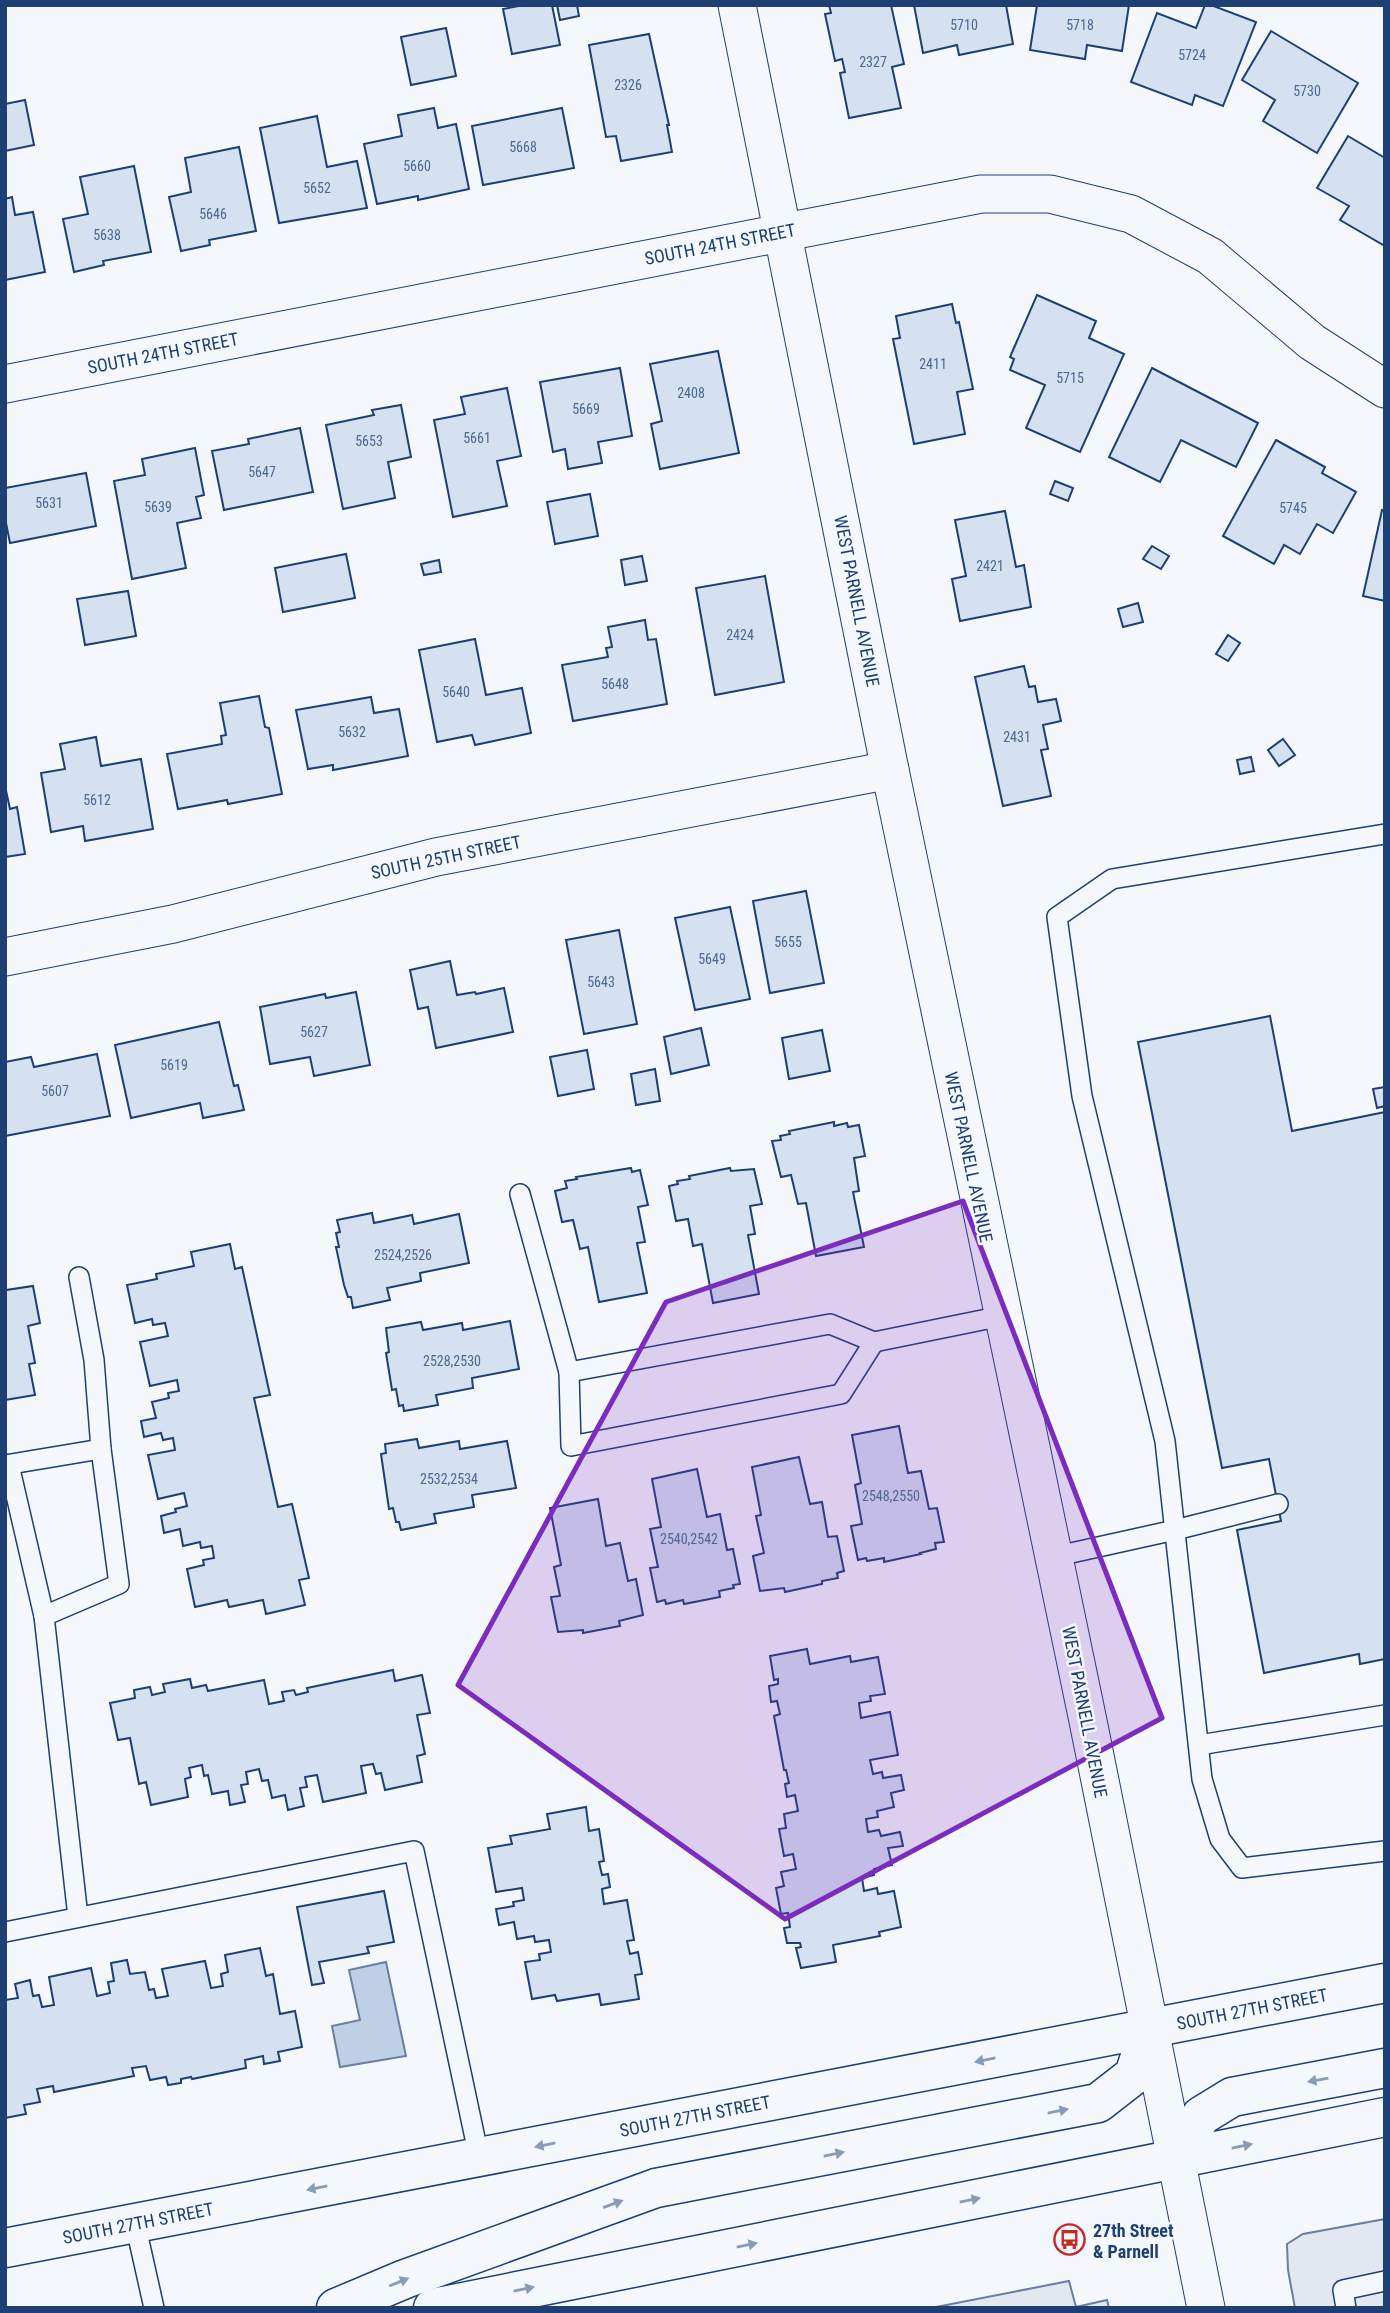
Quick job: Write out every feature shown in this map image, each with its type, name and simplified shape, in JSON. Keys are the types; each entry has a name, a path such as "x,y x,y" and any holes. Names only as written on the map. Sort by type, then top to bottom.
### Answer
{"main road":[{"name":"SOUTH 27TH STREET","path":"5,2248 1385,1983"},
{"path":"336,2308 405,2279 656,2188 1098,2103 1134,2074 1149,2029"},
{"path":"1175,2159 1201,2116 1232,2097 1385,2068"},
{"path":"433,2308 1385,2118"}],"street":[{"name":"WEST PARNELL AVENUE","path":"737,5 890,770 1206,2308"},
{"name":"SOUTH 24TH STREET","path":"5,384 981,194 1050,194 1131,214 1210,256 1312,342 1385,389"},
{"name":"SOUTH 25TH STREET","path":"5,957 173,924 436,857 890,770"}],"lane":[{"path":"1385,834 1112,879 1056,918 1082,1096 1165,1441 1202,1779 1220,1839 1242,1868 1385,1851"},
{"path":"520,1194 569,1372 571,1446 841,1394 874,1342"},
{"path":"44,1616 119,1584 101,1450 94,1360 79,1277"},
{"path":"569,1372 830,1324 874,1342 1002,1316"},
{"path":"78,1917 44,1616 7,1465 101,1450"},
{"path":"1053,1557 1278,1504"},
{"path":"1199,1745 1385,1715"},
{"path":"5,1932 414,1851 479,2157"},
{"path":"135,2223 154,2308"},
{"path":"1346,2308 1343,2290 1385,2281"}],"highlighted area":[{"path":"963,1201 1162,1718 785,1919 458,1685 666,1302"}],"shaded area":[{"path":"1385,2219 1385,2308 1295,2308 1288,2270 1287,2244 1303,2234"},
{"path":"1069,2281 1076,2307 1107,2300 1109,2308 931,2308"}],"water":[{"path":"386,1962 406,2056 340,2067 332,2026 360,2020 349,1970"}],"building":[{"path":"524,5 552,5 560,45 512,54 503,9"},
{"path":"557,5 577,5 579,16 560,20"},
{"path":"829,5 891,5 904,64 892,67 901,108 849,118 840,73 845,72 842,59 835,61 825,14 831,13"},
{"path":"914,5 1006,5 1013,44 959,55 957,45 923,53"},
{"path":"1037,5 1129,5 1122,51 1087,45 1085,59 1030,50"},
{"path":"1205,5 1256,22 1223,106 1195,95 1192,105 1131,82 1157,13 1196,28"},
{"path":"446,28 456,76 411,85 401,37"},
{"path":"1271,31 1358,83 1317,153 1263,121 1275,100 1242,80"},
{"path":"649,34 669,125 672,152 621,161 616,136 606,137 589,45"},
{"path":"25,100 34,145 5,151 5,104"},
{"path":"434,108 438,128 456,124 469,189 418,200 418,196 377,204 364,144 402,136 398,115"},
{"path":"562,108 574,168 483,185 472,126"},
{"path":"317,116 327,167 357,161 367,208 279,223 260,128"},
{"path":"1348,136 1385,158 1385,246 1340,220 1349,206 1317,188"},
{"path":"239,147 256,231 209,240 210,245 181,251 169,197 191,192 185,158"},
{"path":"134,166 151,252 103,261 104,265 74,272 63,219 88,214 80,177"},
{"path":"12,197 15,215 33,212 45,272 5,280 5,199"},
{"path":"1037,295 1096,321 1089,338 1124,354 1080,452 1026,428 1045,385 1010,370 1014,359 1010,357"},
{"path":"952,304 956,323 959,322 973,389 957,392 965,434 914,444 893,339 900,338 896,316"},
{"path":"718,351 739,453 660,469 651,424 662,421 650,364"},
{"path":"620,368 632,436 598,442 602,463 568,469 565,449 553,452 540,382"},
{"path":"1152,368 1258,423 1236,467 1181,440 1160,482 1109,457"},
{"path":"507,388 521,456 497,461 507,506 453,517 434,420 465,414 461,397"},
{"path":"401,405 411,457 388,462 395,498 343,509 326,425 374,415 372,410"},
{"path":"300,428 313,492 224,510 212,451 249,444 248,439"},
{"path":"1276,440 1325,467 1322,473 1356,492 1333,533 1317,524 1300,554 1284,545 1274,564 1223,536"},
{"path":"195,448 204,495 196,497 201,518 177,523 186,568 132,579 114,481 145,475 142,459"},
{"path":"86,473 96,526 10,543 5,518 5,488"},
{"path":"1055,481 1073,488 1068,501 1050,494"},
{"path":"590,494 598,536 555,544 547,502"},
{"path":"1382,510 1385,511 1385,601 1363,596"},
{"path":"1005,511 1016,567 1024,565 1031,607 960,621 952,579 966,576 955,520"},
{"path":"1152,546 1169,556 1161,569 1143,559"},
{"path":"346,554 355,598 283,612 275,568"},
{"path":"642,556 647,581 625,585 621,560"},
{"path":"439,560 441,572 424,575 421,564"},
{"path":"765,576 784,682 715,695 696,588"},
{"path":"128,591 136,636 85,645 77,599"},
{"path":"1138,603 1143,622 1123,627 1118,609"},
{"path":"645,620 648,640 656,639 667,704 573,721 562,665 608,657 606,648 612,647 608,627"},
{"path":"1228,635 1240,643 1228,661 1216,654"},
{"path":"475,639 486,695 522,688 531,733 475,745 472,735 437,742 419,650"},
{"path":"1024,666 1029,687 1035,686 1038,702 1056,699 1061,721 1043,725 1048,749 1041,750 1051,796 1003,806 975,677"},
{"path":"259,696 265,727 269,728 282,794 228,804 227,800 178,809 167,754 222,744 221,736 226,735 220,703"},
{"path":"371,697 374,713 399,709 408,756 333,770 333,765 308,769 296,710"},
{"path":"96,737 101,766 141,759 153,829 85,841 83,826 51,832 41,773 65,769 60,744"},
{"path":"1283,739 1295,755 1279,766 1268,750"},
{"path":"1251,757 1254,771 1240,774 1237,760"},
{"path":"5,786 10,809 17,807 25,854 5,857"},
{"path":"806,891 824,983 770,993 753,901"},
{"path":"730,907 750,999 695,1010 675,918"},
{"path":"619,930 637,1024 584,1034 566,940"},
{"path":"450,961 457,995 504,988 513,1032 436,1048 428,1007 418,1009 410,970"},
{"path":"356,992 370,1065 314,1076 310,1057 270,1064 260,1007 325,994 326,998"},
{"path":"1270,1016 1292,1131 1385,1112 1385,1659 1360,1664 1359,1654 1264,1673 1237,1530 1281,1521 1269,1459 1222,1468 1138,1042"},
{"path":"219,1022 234,1086 238,1085 244,1110 203,1118 200,1103 131,1118 115,1045"},
{"path":"701,1028 709,1065 671,1074 664,1037"},
{"path":"822,1030 830,1071 789,1079 782,1038"},
{"path":"587,1050 594,1089 558,1096 550,1057"},
{"path":"97,1054 110,1116 5,1136 5,1062 31,1057 34,1067"},
{"path":"655,1069 660,1101 636,1105 631,1074"},
{"path":"1385,1087 1385,1106 1377,1108 1373,1089"},
{"path":"834,1122 834,1126 847,1123 848,1127 859,1125 865,1156 854,1158 859,1191 853,1192 864,1247 816,1256 806,1203 798,1204 791,1175 781,1177 772,1141 781,1140 780,1136 790,1134 789,1131"},
{"path":"631,1168 632,1172 640,1170 648,1205 638,1207 645,1242 637,1243 647,1293 599,1302 588,1247 580,1249 573,1220 562,1222 555,1191 567,1188 565,1181 577,1179 576,1177"},
{"path":"730,1168 731,1171 754,1169 762,1204 750,1206 755,1234 748,1235 759,1294 713,1303 702,1244 693,1246 688,1219 676,1221 669,1186 678,1184 677,1181 690,1179 689,1176"},
{"path":"372,1213 374,1223 412,1215 414,1224 459,1214 469,1263 420,1273 421,1281 387,1288 390,1300 353,1308 351,1297 348,1297 344,1285 336,1247 339,1247 336,1233 340,1232 337,1220"},
{"path":"230,1244 235,1269 242,1267 270,1395 254,1398 278,1507 292,1504 309,1578 299,1580 305,1605 266,1614 263,1600 229,1607 227,1600 195,1607 187,1569 204,1565 203,1560 214,1558 212,1546 201,1548 200,1542 183,1546 180,1529 164,1533 161,1516 187,1506 184,1493 158,1499 148,1455 175,1450 173,1438 163,1440 161,1433 144,1437 141,1421 156,1418 152,1402 169,1398 168,1393 179,1391 177,1380 150,1386 140,1342 168,1336 165,1323 153,1325 152,1319 135,1323 127,1285 157,1279 156,1274 194,1266 191,1252"},
{"path":"5,1285 6,1290 33,1286 40,1323 28,1326 35,1363 29,1364 35,1395 5,1400"},
{"path":"510,1321 519,1369 472,1378 473,1388 436,1395 438,1405 404,1411 403,1405 399,1406 396,1389 392,1390 386,1353 389,1352 386,1328 421,1322 423,1330 462,1323 463,1330"},
{"path":"899,1426 908,1473 921,1471 929,1509 937,1508 944,1542 935,1543 936,1549 921,1554 884,1562 884,1558 858,1560 851,1526 862,1524 855,1485 861,1483 852,1435"},
{"path":"417,1439 419,1448 459,1441 460,1449 507,1441 516,1488 472,1495 474,1507 434,1514 436,1523 401,1530 393,1508 389,1509 381,1454 386,1453 385,1444"},
{"path":"799,1457 810,1504 822,1502 828,1537 837,1536 844,1571 837,1573 838,1578 822,1581 822,1584 785,1592 784,1588 760,1591 753,1556 764,1553 756,1516 761,1515 752,1467"},
{"path":"697,1469 707,1517 720,1514 727,1550 733,1549 740,1584 719,1591 720,1597 684,1604 683,1600 666,1604 665,1600 657,1602 650,1568 658,1567 650,1529 661,1527 652,1479"},
{"path":"598,1499 606,1546 620,1543 628,1581 636,1579 643,1615 619,1621 620,1626 583,1633 583,1630 558,1632 551,1597 560,1596 554,1567 561,1565 550,1508"},
{"path":"807,1649 810,1664 850,1656 851,1662 878,1657 885,1694 870,1696 871,1701 859,1703 861,1718 890,1712 898,1755 870,1760 873,1774 882,1772 883,1778 901,1775 904,1790 891,1793 894,1807 877,1811 878,1817 866,1819 868,1832 879,1830 881,1836 900,1832 903,1846 888,1848 892,1865 874,1869 874,1875 862,1878 864,1891 877,1888 878,1894 894,1891 901,1927 879,1932 880,1936 833,1945 836,1962 801,1968 796,1948 801,1947 800,1943 787,1943 784,1928 790,1927 788,1913 781,1914 776,1888 784,1886 781,1872 796,1869 793,1854 784,1856 779,1829 786,1828 784,1814 798,1811 795,1795 787,1797 785,1784 789,1783 774,1716 780,1714 777,1701 771,1702 769,1686 778,1684 778,1679 774,1680 770,1656"},
{"path":"393,1670 395,1681 422,1675 430,1713 417,1715 425,1754 417,1756 422,1782 385,1790 381,1773 376,1774 373,1764 361,1766 366,1793 323,1802 317,1775 305,1777 307,1787 300,1788 304,1806 288,1810 285,1795 272,1798 268,1780 262,1781 259,1769 246,1772 248,1784 241,1785 245,1802 230,1805 228,1791 212,1794 208,1775 204,1776 202,1765 189,1768 191,1777 185,1779 188,1797 151,1805 146,1782 139,1784 130,1738 118,1740 110,1703 135,1698 134,1690 150,1687 152,1695 165,1692 163,1684 190,1679 192,1688 206,1685 208,1691 264,1680 269,1704 284,1701 282,1692 294,1690 296,1695 308,1692 307,1688"},
{"path":"586,1807 589,1831 599,1829 604,1861 599,1862 602,1875 608,1874 610,1887 602,1889 604,1904 627,1900 634,1940 627,1941 630,1954 638,1952 642,1974 635,1975 639,1999 601,2005 599,1994 557,2001 555,1995 532,1999 525,1962 540,1960 539,1954 551,1952 549,1940 535,1942 534,1936 517,1939 514,1922 499,1925 496,1909 514,1906 513,1902 524,1900 522,1888 496,1892 488,1848 512,1844 510,1836 550,1829 547,1814"},
{"path":"384,1891 394,1942 367,1947 369,1953 319,1962 324,1983 312,1985 297,1907"},
{"path":"260,1948 266,1976 273,1974 280,2014 295,2011 302,2047 278,2052 280,2061 264,2064 263,2056 245,2060 246,2068 181,2079 181,2083 168,2085 166,2077 150,2080 146,2066 132,2068 134,2076 54,2092 53,2086 37,2089 40,2102 24,2105 26,2114 5,2118 5,2000 18,1998 15,1984 30,1980 33,1996 39,1995 42,2007 54,2005 49,1977 91,1968 97,1996 110,1993 108,1982 114,1981 111,1963 127,1960 130,1974 145,1972 149,1990 154,1989 156,1998 168,1996 162,1969 205,1961 211,1988 223,1986 221,1974 228,1972 225,1955"}],"place":[{"name":"27th Street & Parnell","path":"1070,2240"}]}
